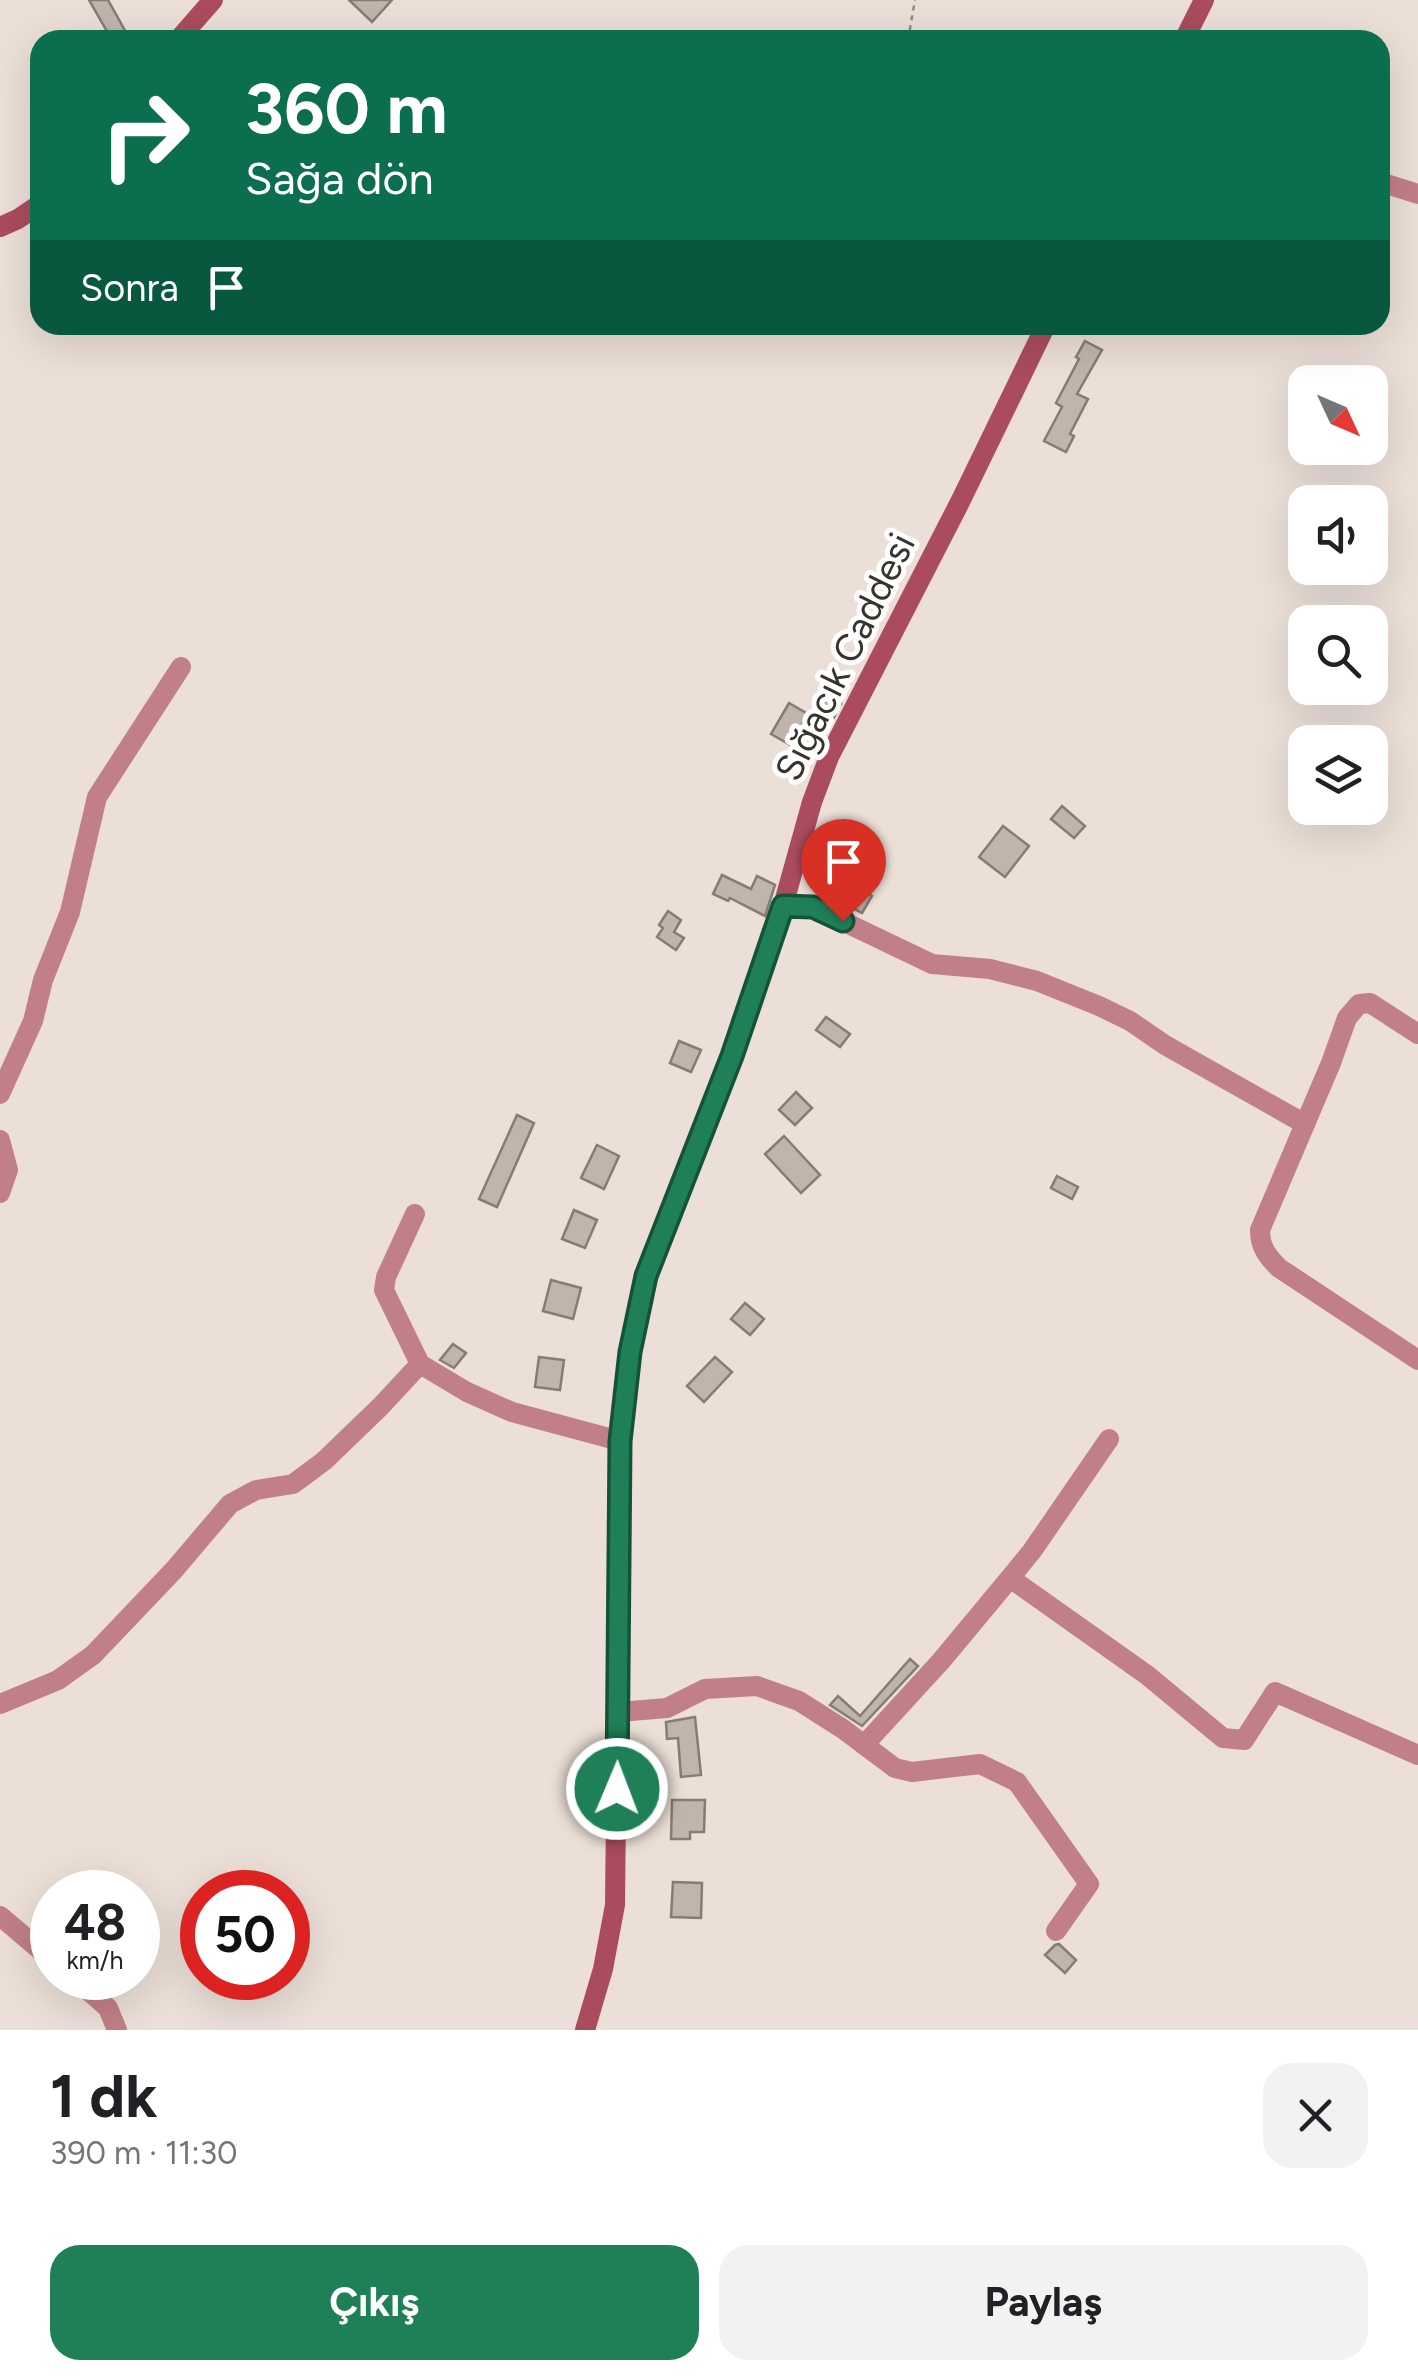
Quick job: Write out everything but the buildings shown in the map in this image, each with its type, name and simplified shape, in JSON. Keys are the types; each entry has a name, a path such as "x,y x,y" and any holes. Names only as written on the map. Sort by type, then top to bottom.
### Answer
{"main road":[{"path":"187,30 213,0"},
{"path":"1189,30 1204,0"},
{"path":"0,226 30,211"},
{"name":"Sığacık Caddesi","path":"586,2030 615,1904 620,1441 630,1352 646,1276 732,1056 783,906 812,802 830,757 1041,335"}],"street":[{"path":"1390,185 1418,194"},
{"path":"0,1094 33,1021 43,980 70,912 97,797 182,667"},
{"path":"783,906 813,907 932,964 990,969 1038,981 1099,1006 1305,1124"},
{"path":"1418,1034 1370,1002 1359,1004 1346,1018 1331,1063 1260,1230 1260,1243 1279,1268 1418,1360"},
{"path":"0,1140 8,1170 0,1193"},
{"path":"415,1214 386,1277 384,1290 420,1364 467,1392 512,1412 620,1441"},
{"path":"0,1704 58,1680 94,1655 230,1504 256,1490 292,1484 324,1461 420,1364"},
{"path":"864,1745 941,1661 1032,1551 1109,1438"},
{"path":"1010,1578 1147,1675 1223,1738 1244,1740 1275,1692 1418,1755"},
{"path":"618,1712 667,1708 705,1690 757,1686 799,1701 895,1768 912,1772 980,1764 1017,1782 1089,1884 1056,1931"},
{"path":"0,1916 30,1941"},
{"path":"99,2000 108,2008 117,2030"}],"path":[{"path":"910,30 915,0"}],"route":[{"path":"617,1789 620,1441 630,1352 646,1276 732,1056 783,906 813,907 843,921"}]}
